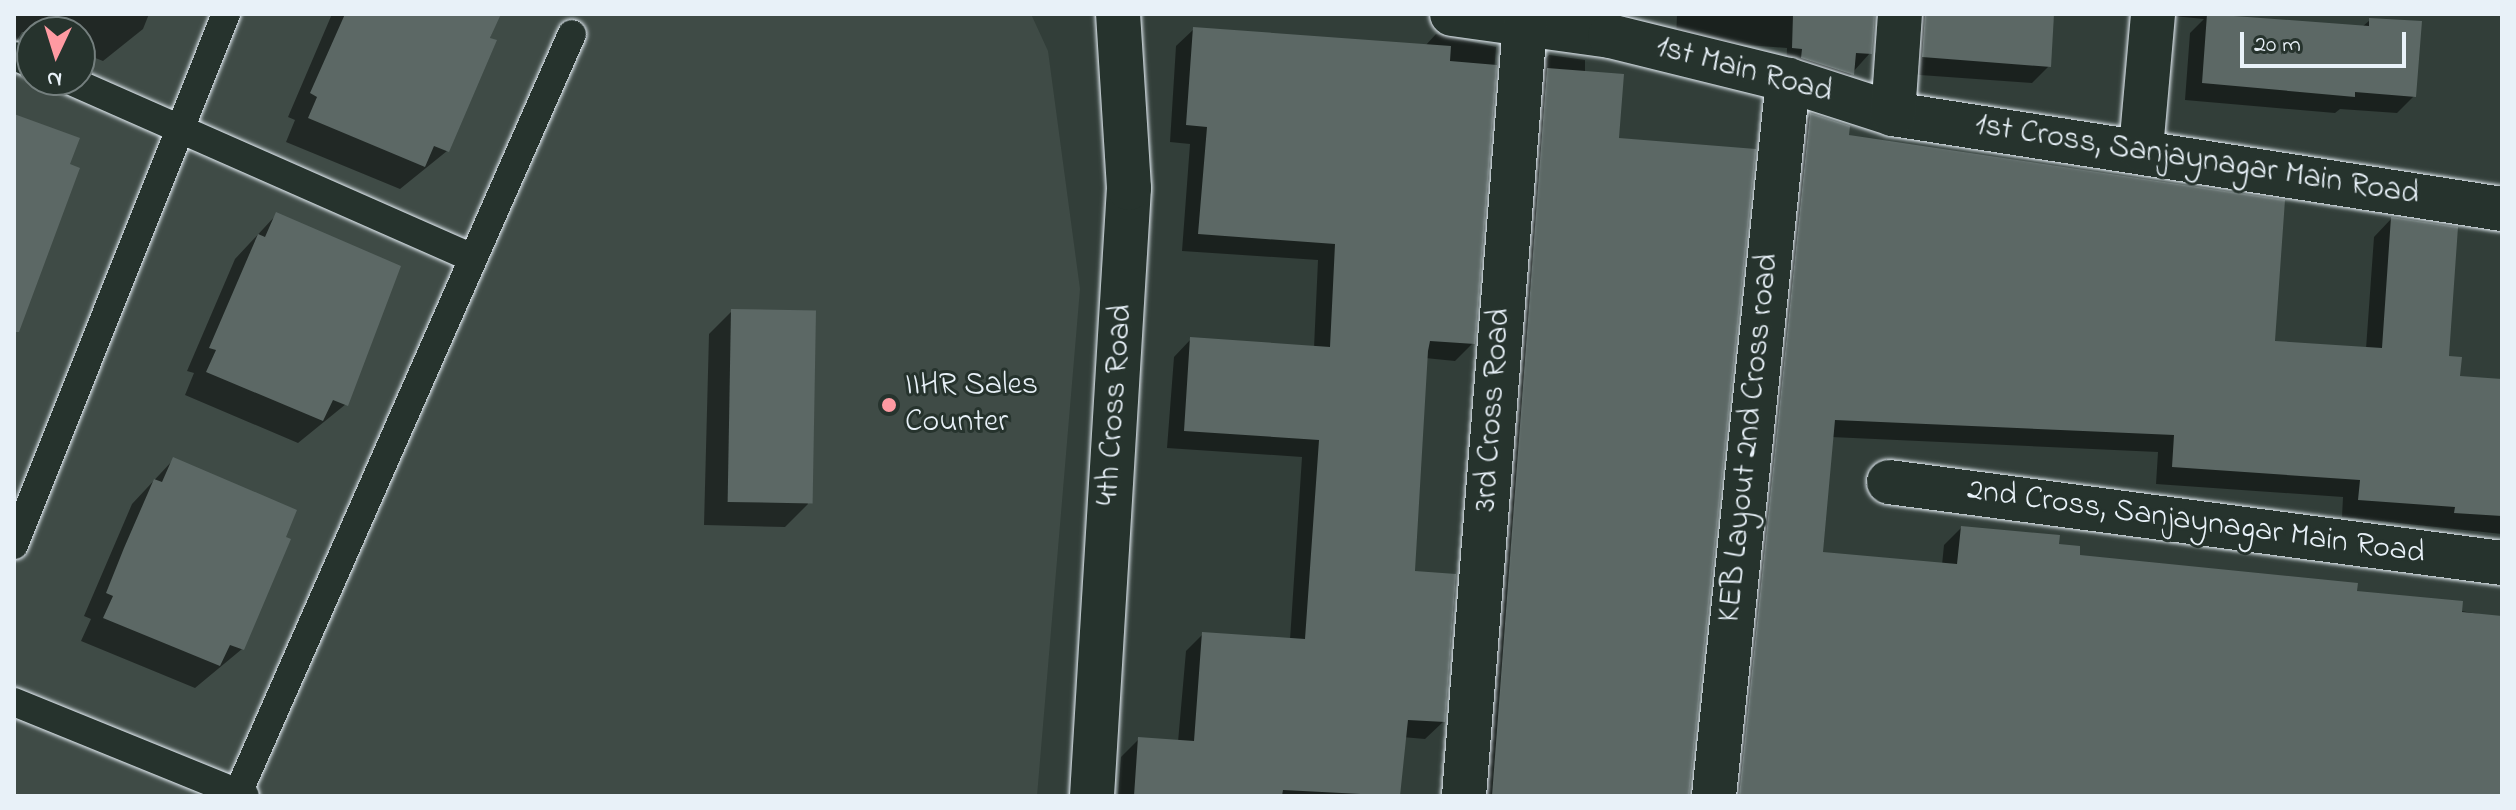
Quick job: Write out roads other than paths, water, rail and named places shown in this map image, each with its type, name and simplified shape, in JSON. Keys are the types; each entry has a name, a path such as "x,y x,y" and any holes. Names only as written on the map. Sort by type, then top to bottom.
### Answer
{"street":[{"name":"4th Cross Road","path":"1092,796 1129,188 1118,14"},
{"name":"1st Main Road","path":"1452,14 1525,24 1611,25 1893,114"},
{"path":"1893,114 1900,14"},
{"path":"2141,149 2153,14"},
{"name":"3rd Cross Road","path":"1464,796 1525,24"},
{"name":"KEB Layout 2nd Cross road","path":"1714,796 1788,80"},
{"name":"1st Cross, Sanjaynagar Main Road","path":"1893,114 2141,149 2502,209"},
{"name":"2nd Cross, Sanjaynagar Main Road","path":"1889,482 2502,563"}],"lane":[{"path":"14,545 226,14"},
{"path":"14,702 242,795 572,34"},
{"path":"96,92 473,258"}],"place":[{"name":"IIHR Sales Counter","path":"889,405"}]}
